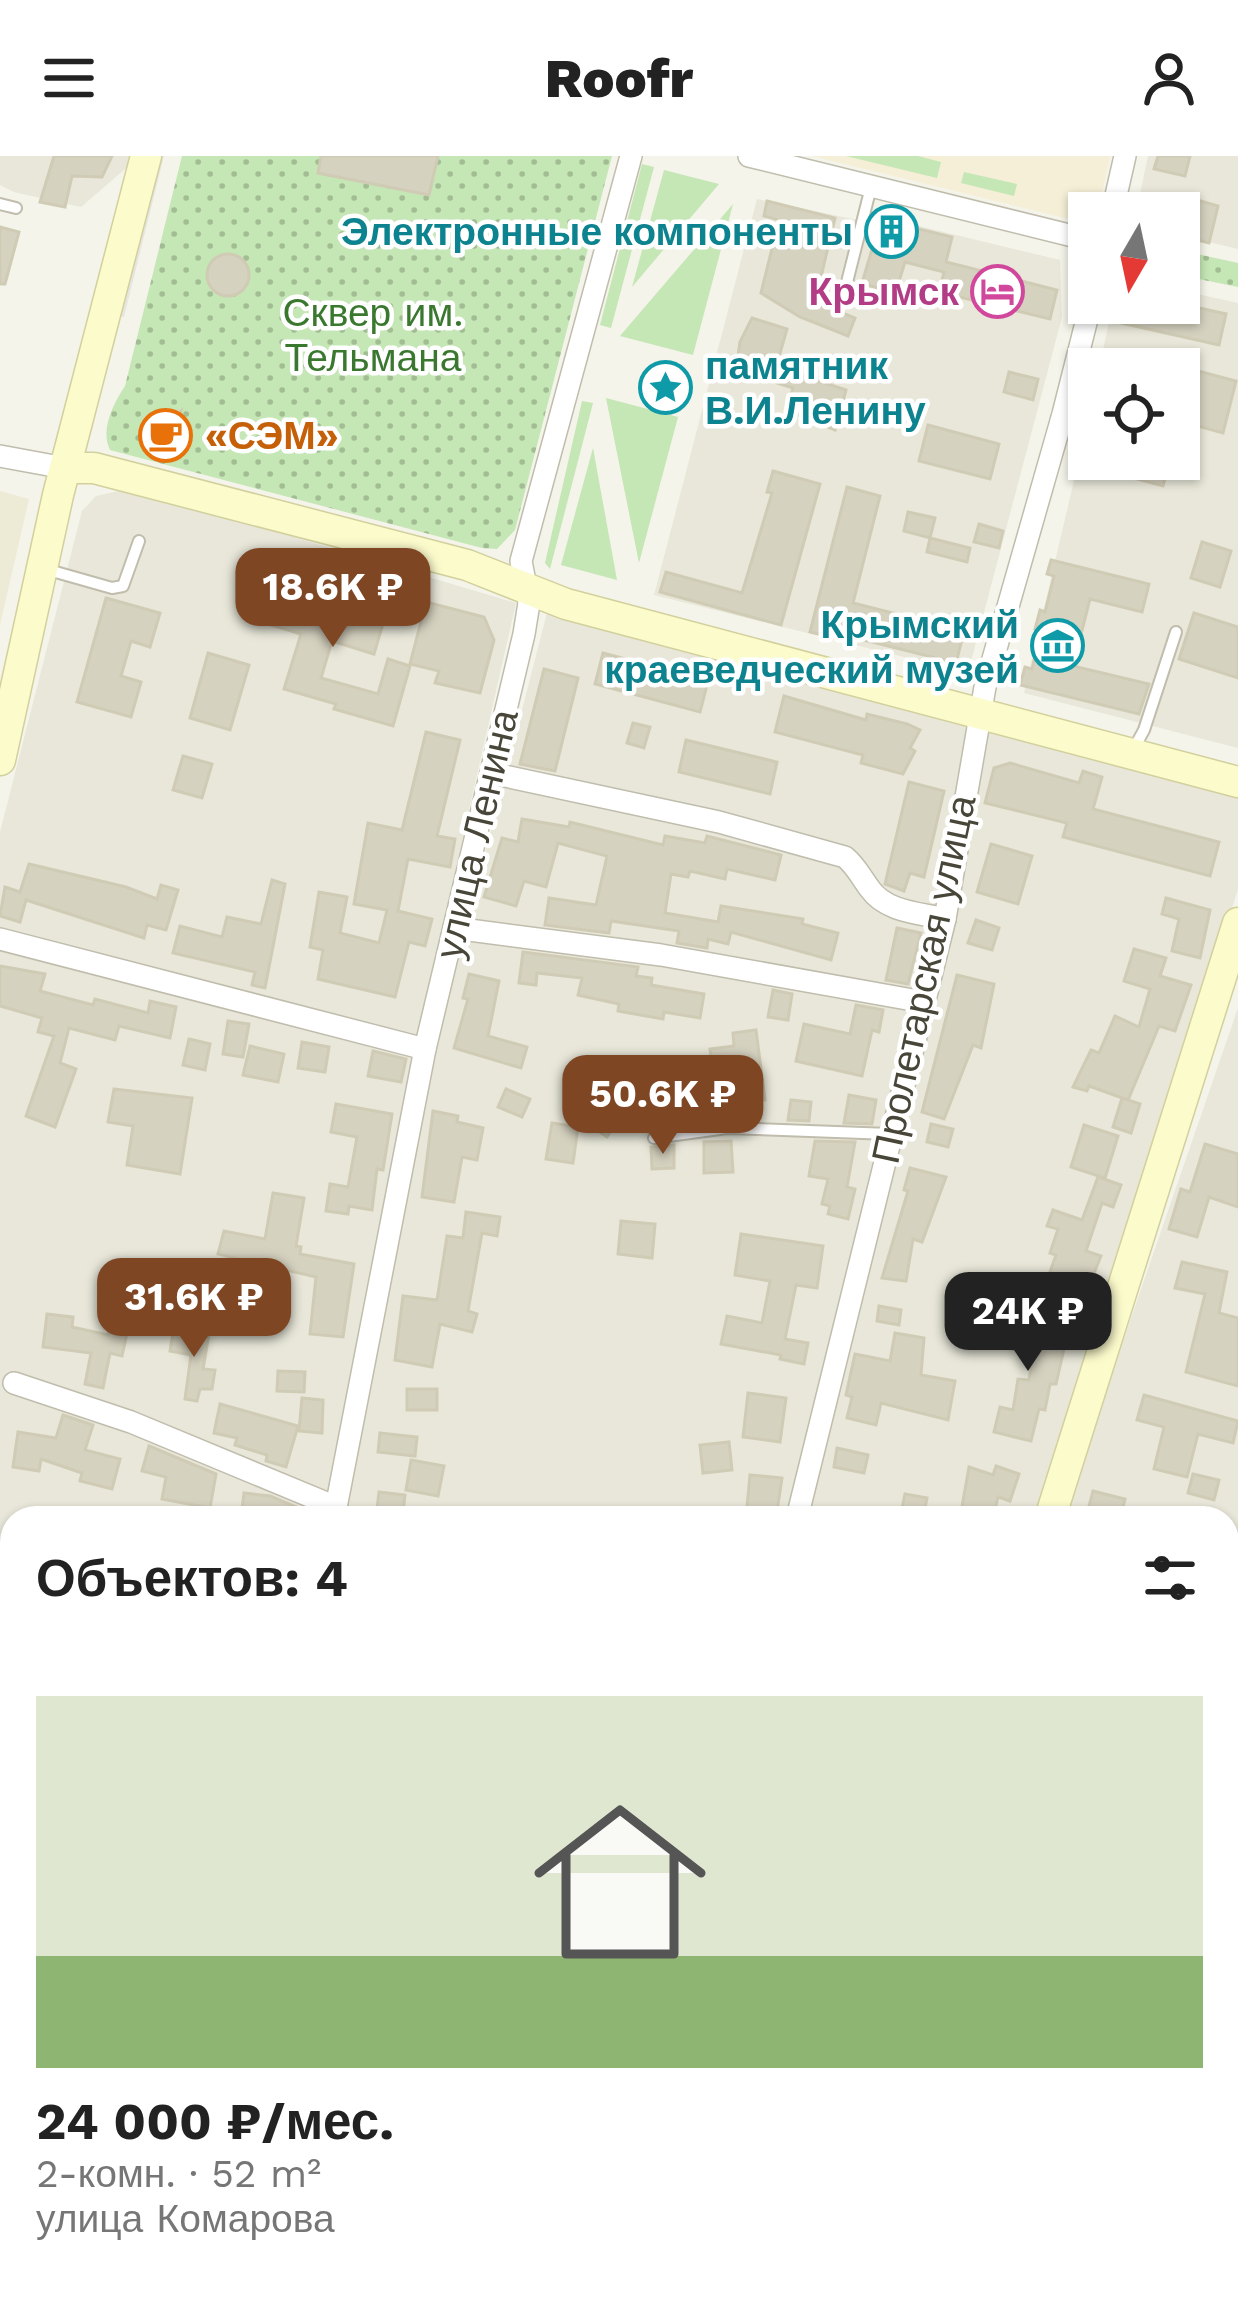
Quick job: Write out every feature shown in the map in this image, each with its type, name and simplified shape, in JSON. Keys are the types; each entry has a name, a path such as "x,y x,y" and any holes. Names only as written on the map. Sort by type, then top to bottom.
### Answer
{"main road":[{"path":"0,760 65,468 146,156"},
{"path":"65,468 94,468 467,565 566,604 1238,782"},
{"path":"1054,1506 1238,923"}],"street":[{"name":"улица Ленина","path":"336,1506 425,1049 524,634 527,589 521,560 631,156"},
{"path":"749,156 1068,235"},
{"path":"1117,192 1125,156"},
{"name":"Пролетарская улица","path":"800,1506 945,919 979,712 1085,324"},
{"path":"0,456 65,468"},
{"path":"491,773 719,822 844,856 861,870 870,891 889,906 945,919"},
{"path":"454,928 661,956 924,1002"},
{"path":"0,939 425,1049"},
{"path":"14,1383 131,1421 319,1506"}],"lane":[{"path":"843,298 872,183"},
{"path":"0,204 16,208"},
{"path":"42,568 112,588 123,586 139,541"},
{"path":"1132,753 1176,632"},
{"path":"654,1138 727,1128 890,1133"}],"shaded area":[{"path":"0,156 134,156 132,163 81,207 0,185"},
{"path":"153,156 164,156 124,317 113,315"},
{"path":"812,156 1110,156 1102,192 1068,192 1068,219"},
{"path":"1148,156 1238,156 1238,249 1200,240 1200,192 1140,192"},
{"path":"757,199 867,222 869,214 1060,260 1062,317 968,673 654,595"},
{"path":"1200,295 1238,303 1238,748 1024,693 1074,480 1200,480 1200,348 1103,348 1109,324 1200,324"},
{"path":"123,490 159,497 516,603 417,1039 328,1506 0,1506 0,832 82,511 96,496"},
{"path":"0,491 29,499 0,625"},
{"path":"548,609 1238,795 1238,889 1043,1506 346,1506 432,1059"},
{"path":"1238,1008 1238,1506 1071,1506 1077,1475"}],"green space":[{"name":"Сквер им. Тельмана","path":"182,156 612,156 515,530 497,549 110,450 109,417 125,386"},
{"path":"846,156 918,156 941,162 937,178"},
{"path":"642,164 654,167 611,328 600,325"},
{"path":"664,170 719,184 632,287"},
{"path":"964,172 1017,184 1014,196 961,183"},
{"path":"733,204 693,355 620,336"},
{"path":"1200,255 1238,263 1238,287 1200,279"},
{"path":"606,398 678,417 639,563"},
{"path":"582,401 593,403 550,569 545,563"},
{"path":"593,448 617,580 561,565"}],"building":[{"path":"54,156 112,156 102,177 72,176 65,207 40,202"},
{"path":"321,156 438,156 429,195 318,173"},
{"path":"1158,156 1190,156 1185,176 1154,169"},
{"path":"767,201 835,218 815,302 855,318 848,336 800,317 761,293 779,220 764,216"},
{"path":"1200,201 1218,206 1209,243 1200,241"},
{"path":"874,218 952,237 946,262 1057,290 1050,319 939,292 944,272 905,262 895,294 862,283 876,236 870,234"},
{"path":"0,227 19,232 5,284 0,284"},
{"path":"228,254 243,260 249,275 243,290 228,296 213,290 207,275 213,260"},
{"path":"1200,308 1226,314 1219,345 1126,324 1200,324"},
{"path":"752,318 787,329 776,367 846,390 835,430 786,410 793,388 736,370 740,342"},
{"path":"1200,371 1236,381 1223,433 1200,427"},
{"path":"1009,372 1038,379 1033,400 1004,392"},
{"path":"181,411 173,447 153,442 157,429"},
{"path":"928,425 999,444 990,479 919,461"},
{"path":"773,471 820,484 781,625 660,592 666,572 742,593 772,493 767,492"},
{"path":"847,487 880,496 853,603 964,631 956,663 844,635 843,640 810,632"},
{"path":"908,512 935,518 930,538 904,531"},
{"path":"979,524 1003,531 999,548 974,542"},
{"path":"930,538 970,548 967,562 927,552"},
{"path":"1202,542 1231,551 1220,587 1191,578"},
{"name":"Крымский краеведческий музей","path":"1051,560 1149,584 1142,612 1090,599 1073,666 1149,684 1139,714 1020,685 1025,667 1032,669 1041,630 1035,629 1040,610 1045,612 1054,576 1047,574"},
{"path":"270,583 310,596 312,590 385,617 374,654 332,641 321,678 378,694 388,659 410,666 393,726 284,689 301,634 258,621"},
{"path":"106,598 160,613 150,647 131,641 121,676 141,682 131,717 77,702"},
{"path":"426,602 484,617 494,640 480,693 435,683 439,671 410,664"},
{"path":"1194,613 1238,627 1238,678 1179,659"},
{"path":"208,653 249,665 230,730 190,718"},
{"path":"603,653 708,681 700,712 595,684"},
{"path":"544,669 578,678 555,771 520,764"},
{"path":"784,696 920,730 903,774 861,763 863,755 775,732"},
{"path":"633,723 650,727 644,748 627,743"},
{"path":"426,732 460,740 437,836 455,839 450,867 408,859 398,911 432,919 425,946 409,942 395,997 318,979 323,950 310,947 319,892 347,897 340,933 379,943 387,910 354,904 368,823 402,830"},
{"path":"686,740 777,762 770,794 679,772"},
{"path":"183,756 212,764 202,798 173,790"},
{"path":"1010,763 1079,783 1083,771 1102,777 1093,809 1219,842 1210,876 1063,837 1067,823 985,803 994,768"},
{"path":"909,782 944,791 924,877 910,873 904,891 885,884"},
{"path":"522,819 569,827 570,822 663,845 665,836 705,843 707,836 781,855 775,880 727,869 725,879 690,871 688,877 671,874 665,913 718,922 721,906 803,919 802,924 838,933 831,960 731,932 728,944 708,939 707,948 677,943 679,931 611,921 609,933 545,925 549,898 596,905 607,856 558,843 546,887 524,881 516,906 484,897 502,838 518,842"},
{"path":"991,844 1032,856 1018,904 977,892"},
{"path":"29,864 157,899 161,885 178,890 166,930 147,925 144,938 26,900 20,922 0,916 5,887 20,892"},
{"path":"272,880 285,884 265,988 252,985 255,972 173,953 180,926 222,937 227,917 261,924"},
{"path":"1166,898 1210,910 1200,958 1172,951 1179,919 1162,914"},
{"path":"976,920 999,928 992,950 968,943"},
{"path":"897,928 921,933 908,984 886,980"},
{"path":"1134,949 1166,958 1160,976 1191,985 1175,1031 1159,1026 1128,1100 1089,1086 1087,1091 1073,1087 1091,1050 1099,1053 1115,1016 1139,1027 1150,989 1124,981"},
{"path":"523,952 638,967 636,976 652,978 651,985 704,994 700,1018 664,1012 663,1019 618,1011 619,1004 578,995 582,978 537,973 536,985 519,983"},
{"path":"0,966 45,974 40,991 93,1005 95,999 148,1013 150,1001 176,1007 170,1038 119,1026 115,1040 69,1028 60,1063 76,1069 55,1127 26,1116 54,1036 38,1032 42,1018 0,1006"},
{"path":"469,974 499,981 488,1036 527,1047 521,1068 454,1048 468,999 463,998"},
{"path":"957,975 994,984 981,1048 973,1045 944,1119 922,1112"},
{"path":"773,990 792,994 788,1020 768,1017"},
{"path":"856,1005 883,1010 879,1032 872,1030 862,1076 796,1061 804,1024 850,1034"},
{"path":"228,1021 249,1024 243,1057 223,1054"},
{"path":"756,1030 765,1100 740,1103 738,1083 715,1086 710,1049 734,1046 733,1033"},
{"path":"189,1039 210,1044 205,1070 183,1065"},
{"path":"302,1042 329,1047 325,1072 298,1068"},
{"path":"250,1046 284,1054 278,1082 243,1075"},
{"path":"373,1051 406,1059 401,1082 368,1076"},
{"path":"114,1089 192,1098 180,1174 127,1165 133,1126 108,1122"},
{"path":"506,1089 530,1099 522,1117 498,1107"},
{"path":"849,1095 876,1100 872,1124 844,1123"},
{"path":"1122,1098 1140,1104 1131,1133 1113,1127"},
{"path":"791,1100 811,1102 809,1121 788,1120"},
{"path":"703,1101 703,1121 653,1128 652,1104"},
{"path":"336,1104 392,1114 372,1210 349,1206 348,1214 326,1211 330,1184 348,1187 357,1137 331,1132"},
{"path":"599,1107 618,1120 607,1137 588,1124"},
{"path":"433,1111 483,1128 477,1160 462,1157 454,1202 422,1197"},
{"path":"552,1123 578,1127 573,1163 546,1159"},
{"path":"931,1124 953,1129 948,1147 927,1142"},
{"path":"1084,1125 1118,1136 1105,1178 1071,1167"},
{"path":"731,1141 733,1172 704,1173 704,1142"},
{"path":"815,1141 855,1142 847,1187 855,1189 848,1219 828,1214 830,1206 822,1204 828,1179 809,1176"},
{"path":"1205,1144 1238,1154 1238,1207 1209,1197 1197,1237 1169,1229 1181,1189 1190,1192"},
{"path":"674,1145 674,1168 652,1169 651,1147"},
{"path":"910,1168 946,1177 922,1242 913,1239 906,1281 882,1278 908,1191 904,1190"},
{"path":"1098,1177 1121,1185 1113,1207 1102,1203 1086,1251 1101,1256 1078,1313 1040,1300 1056,1255 1050,1253 1058,1229 1047,1226 1053,1210 1082,1220"},
{"path":"273,1193 304,1198 296,1246 301,1247 300,1254 354,1264 343,1337 310,1334 316,1277 218,1254 224,1231 265,1239"},
{"path":"466,1212 500,1217 497,1236 482,1233 468,1311 477,1314 472,1332 440,1324 432,1367 395,1360 403,1296 437,1300 447,1236 463,1238"},
{"path":"621,1221 655,1224 652,1258 618,1254"},
{"path":"741,1234 823,1246 817,1288 796,1285 785,1339 808,1343 804,1364 721,1344 727,1316 762,1323 770,1281 735,1275"},
{"path":"1182,1262 1227,1272 1219,1313 1238,1318 1238,1386 1186,1372 1205,1294 1175,1288"},
{"path":"194,1265 221,1269 218,1289 191,1284"},
{"path":"130,1287 158,1292 153,1321 125,1316"},
{"path":"227,1292 260,1303 250,1334 216,1323"},
{"path":"879,1306 901,1310 899,1325 877,1321"},
{"path":"1000,1313 1027,1318 1026,1327 1066,1340 1056,1384 1050,1384 1045,1410 1039,1409 1031,1441 994,1432 1000,1407 1013,1410 1018,1379 1029,1380 1033,1353 994,1346"},
{"path":"47,1314 73,1317 72,1327 108,1335 111,1320 129,1324 122,1356 110,1353 103,1388 85,1384 91,1353 43,1347"},
{"path":"174,1327 209,1334 203,1369 215,1370 212,1389 200,1389 197,1401 185,1399 191,1355 170,1351"},
{"path":"895,1333 924,1338 921,1375 955,1381 948,1420 881,1403 876,1425 847,1418 852,1397 846,1395 855,1354 890,1361"},
{"path":"278,1371 305,1372 304,1392 277,1391"},
{"path":"407,1389 437,1389 437,1410 407,1410"},
{"path":"748,1393 786,1398 780,1442 743,1437"},
{"path":"1144,1395 1238,1421 1233,1443 1198,1434 1187,1477 1154,1469 1164,1427 1137,1420"},
{"path":"302,1398 323,1400 322,1433 299,1431"},
{"path":"220,1404 298,1426 286,1467 235,1445 237,1438 214,1433"},
{"path":"63,1415 93,1425 85,1450 120,1459 112,1489 80,1481 82,1473 41,1459 39,1471 13,1467 18,1432 56,1438"},
{"path":"380,1433 417,1437 415,1456 378,1452"},
{"path":"729,1442 732,1470 703,1473 700,1445"},
{"path":"149,1446 216,1474 210,1506 162,1499 166,1477 142,1471"},
{"path":"837,1448 868,1455 864,1473 834,1467"},
{"path":"411,1460 444,1466 438,1496 406,1490"},
{"path":"996,1466 1019,1474 1010,1501 998,1497 996,1506 962,1506 969,1467 993,1475"},
{"path":"1193,1474 1219,1480 1214,1500 1188,1493"},
{"path":"750,1475 782,1478 778,1506 747,1506"},
{"path":"1093,1491 1125,1499 1123,1506 1089,1506"},
{"path":"379,1492 405,1495 404,1506 377,1506"},
{"path":"244,1493 270,1496 294,1506 242,1506"},
{"path":"905,1494 927,1498 925,1506 902,1506"}],"place":[{"name":"Электронные компоненты","path":"892,231"},
{"name":"Крымск","path":"998,291"},
{"name":"памятник В.И.Ленину","path":"666,387"},
{"name":"«СЭМ»","path":"166,435"},
{"name":"Крымский краеведческий музей","path":"1058,646"}]}
